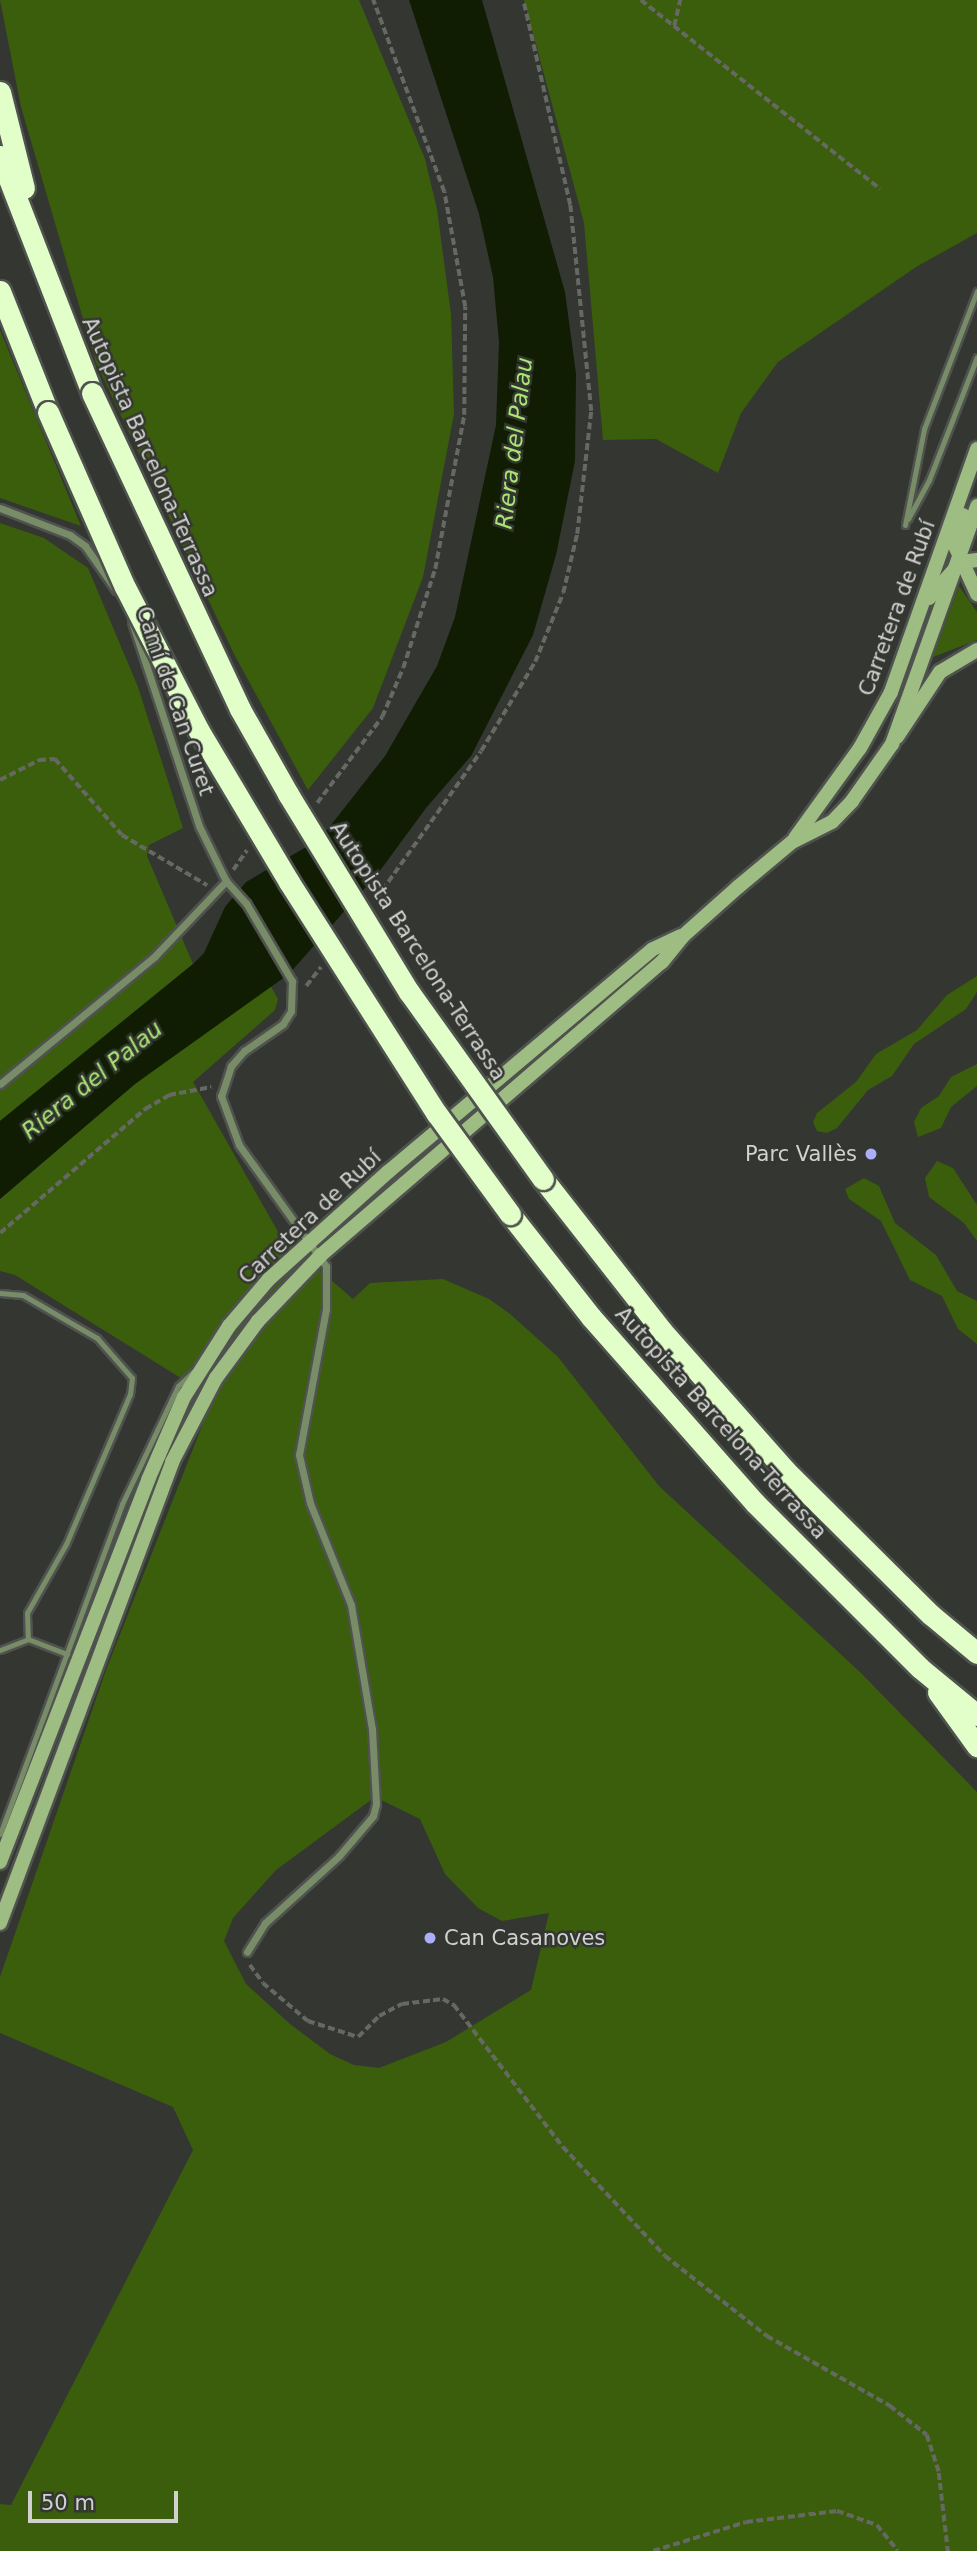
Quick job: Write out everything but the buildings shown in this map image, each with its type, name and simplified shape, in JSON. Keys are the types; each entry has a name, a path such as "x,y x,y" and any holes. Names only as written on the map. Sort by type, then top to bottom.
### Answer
{"highway":[{"path":"0,92 55,305"},
{"name":"Autopista Barcelona-Terrassa","path":"0,156 55,305 92,393 240,709 288,794 410,992 543,1179 662,1331 786,1471 930,1614 977,1653"},
{"name":"Autopista Barcelona-Terrassa","path":"0,292 48,412 125,587 200,731 289,882 423,1093 510,1214 591,1317 755,1503 920,1668 977,1715"},
{"path":"920,1668 977,1746"}],"main road":[{"path":"975,454 956,538 961,562 977,594"},
{"name":"Carretera de Rubí","path":"0,1923 181,1441 211,1386 258,1321 321,1255 662,962 683,936 792,842 839,780 879,715 918,619 975,454"},
{"name":"Carretera de Rubí","path":"792,842 832,822 892,744 961,562 977,506"},
{"path":"918,619 935,588 961,562 977,560"},
{"path":"892,744 940,671 977,650"},
{"name":"Carretera de Rubí","path":"0,1862 148,1480 203,1363 269,1279 309,1242 653,949 683,936"},
{"path":"258,1321 267,1300 302,1261 309,1242 325,1240 391,1185 421,1168"}],"street":[{"name":"Camí de Can Curet","path":"0,508 70,535 85,546 117,592 155,684 199,826 226,881 246,903 285,964 295,998"},
{"path":"0,1084 147,963 226,881"},
{"path":"247,1952 265,1923 339,1856 373,1816 376,1804 374,1740 351,1605 310,1503 300,1467 308,1387 330,1284 321,1255 239,1145 224,1110 223,1085 244,1051 283,1024 295,998"}],"lane":[{"path":"977,291 924,429 905,525 929,480 977,357"},
{"path":"0,1293 23,1295 97,1338 132,1378 130,1394 66,1544 27,1613 28,1639"},
{"path":"0,1834 122,1504 178,1386 203,1363"},
{"path":"0,1650 28,1639 67,1654"}],"path":[{"path":"310,807 358,753 382,717 403,668 435,569 464,415 465,307 447,206 436,160 373,0"},
{"path":"369,908 481,751 535,662 563,593 577,534 590,411 573,232 523,0"},
{"path":"641,0 880,189"},
{"path":"674,26 680,0"},
{"path":"0,780 39,760 55,760 136,846 218,890"},
{"path":"226,881 246,851 257,844"},
{"path":"295,998 328,958"},
{"path":"0,1233 145,1108 169,1095 223,1085"},
{"path":"247,1952 263,1983 308,2021 341,2034 358,2037 379,2016 402,2004 443,1999 462,2012 563,2147 665,2256 768,2336 890,2406 927,2435 939,2473 948,2551"},
{"path":"653,2551 746,2522 837,2511 877,2525 898,2551"}],"green space":[{"path":"0,0 359,0 425,159 437,209 451,314 454,414 423,577 373,708 308,790 234,654 96,363 21,107"},
{"path":"524,0 977,0 977,233 916,267 778,362 741,413 718,473 656,439 603,440 584,223"},
{"path":"0,330 81,526 0,498"},
{"path":"0,523 44,538 88,568 138,687 183,828 149,845 147,856 193,964 0,1121"},
{"path":"959,586 977,612 977,640 933,657"},
{"path":"977,976 977,992 966,1009 914,1044 892,1076 868,1090 837,1128 827,1133 817,1131 813,1122 817,1113 856,1082 876,1054 917,1030 947,995"},
{"path":"269,983 278,999 275,1010 193,1082 281,1237 353,1299 370,1283 443,1279 489,1299 510,1314 558,1357 659,1486 861,1673 977,1792 977,2551 0,2551 0,2504 11,2505 193,2150 173,2107 0,2033 0,1977 106,1670 213,1398 15,1275 0,1271 0,1199 135,1084","holes":["375,1797 420,1819 445,1874 478,1908 502,1921 549,1913 531,1990 446,2042 379,2068 354,2065 330,2054 290,2024 246,1984 224,1941 233,1918 276,1870"]},
{"path":"977,1064 977,1086 951,1107 941,1128 918,1137 914,1122 921,1108 939,1096 951,1077"},
{"path":"937,1161 953,1168 977,1205 977,1241 964,1223 929,1197 925,1178"},
{"path":"864,1178 879,1186 895,1223 936,1255 957,1291 977,1301 977,1344 958,1329 942,1296 910,1280 881,1221 849,1199 845,1189"}],"water":[{"name":"Riera del Palau","path":"409,0 482,0 565,292 576,374 575,461 556,555 533,635 471,756 426,808 379,872 289,974 135,1084 0,1199 0,1121 193,964 204,953 225,907 246,882 320,839 385,756 437,666 455,617 496,425 499,342 493,277 479,214"}],"place":[{"name":"Parc Vallès","path":"871,1154"},
{"name":"Can Casanoves","path":"430,1938"}]}
